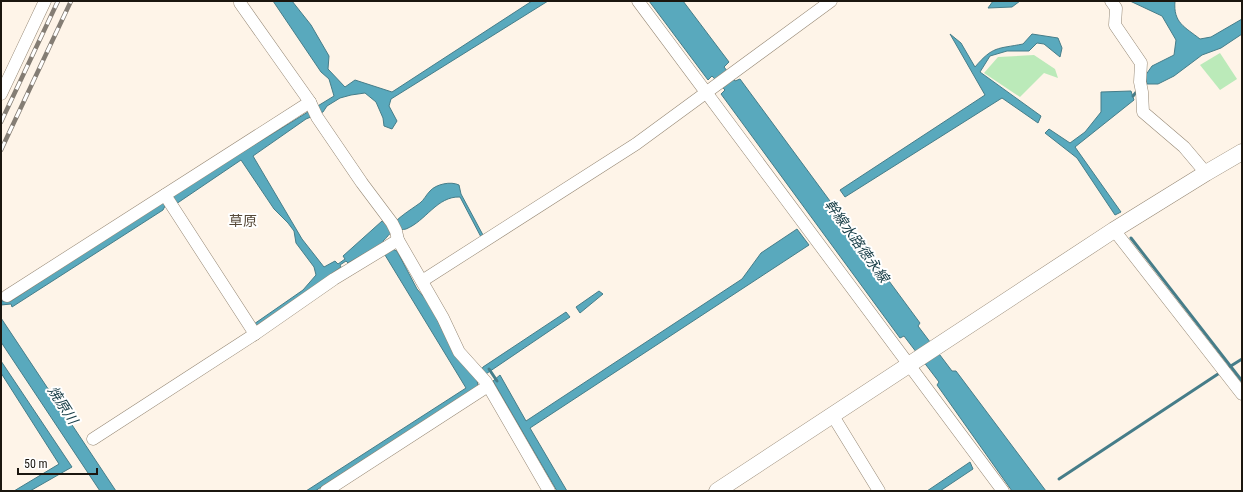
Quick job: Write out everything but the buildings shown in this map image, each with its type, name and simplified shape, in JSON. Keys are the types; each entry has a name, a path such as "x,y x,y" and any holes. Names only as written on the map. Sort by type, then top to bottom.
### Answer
{"street":[{"path":"1,94 44,1"},
{"path":"240,1 310,102 318,117 362,183 392,237 422,281 443,318 459,352 482,379 549,491"},
{"path":"638,1 1003,491"},
{"path":"422,281 636,144 831,1"},
{"path":"1111,1 1116,8 1115,24 1140,63 1143,112 1184,147 1206,173"},
{"path":"7,296 310,102"},
{"path":"717,491 1114,230 1242,152"},
{"path":"165,195 255,334"},
{"path":"1114,230 1242,394"},
{"path":"93,440 255,334 392,237"},
{"path":"326,491 482,379"},
{"path":"833,416 879,491"}],"green space":[{"path":"1220,53 1237,79 1220,90 1200,65"},
{"path":"1034,55 1055,69 1058,78 1044,73 1020,97 984,73 998,57"}],"water":[{"path":"273,1 292,1 311,25 329,56 328,69 345,87 355,80 392,92 532,1 548,1 391,99 389,106 397,121 392,129 384,126 383,118 376,102 365,93 351,95 340,98 327,106 323,112 306,119 253,156 302,239 324,267 335,261 338,264 345,259 343,256 382,221 390,228 400,217 421,202 430,191 436,187 448,183 459,185 461,194 483,235 481,237 460,197 445,200 413,225 406,229 393,232 383,241 389,250 392,249 397,251 417,289 429,303 454,354 480,372 483,367 566,312 570,317 477,380 478,386 315,491 306,491 466,388 385,255 381,244 348,263 346,261 340,265 341,267 258,326 254,324 303,290 316,275 314,267 296,243 294,231 274,209 241,160 176,204 174,201 165,206 163,210 12,307 11,304 1,305 1,296 2,301 11,301 160,203 173,198 174,194 334,96 329,79 321,72"},
{"name":"幹線水路徳永線","path":"649,1 683,1 729,62 724,67 735,81 740,79 920,323 918,326 952,371 956,371 1046,491 1012,491 937,385 939,382 904,336 900,338 721,94 725,90 712,76 708,80"},
{"path":"993,1 1020,1 1012,7 988,8"},
{"path":"1130,1 1175,1 1178,20 1185,28 1200,39 1211,37 1242,19 1242,34 1221,48 1202,55 1174,76 1158,84 1147,84 1145,76 1152,66 1174,55 1176,40 1162,16"},
{"path":"950,34 961,43 975,67 986,55 991,52 1001,48 1023,44 1032,34 1058,38 1062,48 1060,57 1044,44 1037,43 1029,51 1007,51 990,56 980,72 1041,116 1038,123 1002,98 845,197 840,190 985,95"},
{"path":"1131,91 1134,100 1075,147 1121,212 1115,215 1077,158 1045,133 1049,129 1070,143 1085,132 1101,112 1101,92"},
{"path":"797,229 809,245 530,428 567,491 557,491 493,381 500,375 526,421 742,279 761,253"},
{"path":"599,291 603,294 580,313 576,307"},
{"path":"1,318 116,491 100,491 1,342"},
{"path":"1,361 72,467 30,491 14,491 59,464 1,373"},
{"path":"970,462 973,469 940,491 927,491"}],"waterway":[{"path":"1133,96 1138,90"},
{"path":"1131,238 1242,381"},
{"path":"1226,369 1242,359"},
{"path":"489,369 497,381"},
{"path":"1059,479 1221,372"}],"railway":[{"path":"1,122 58,1"},
{"path":"1,150 71,1"}],"district":[{"name":"草原","path":"243,221"}],"water label":[{"name":"焼原川","path":"63,405"}]}
